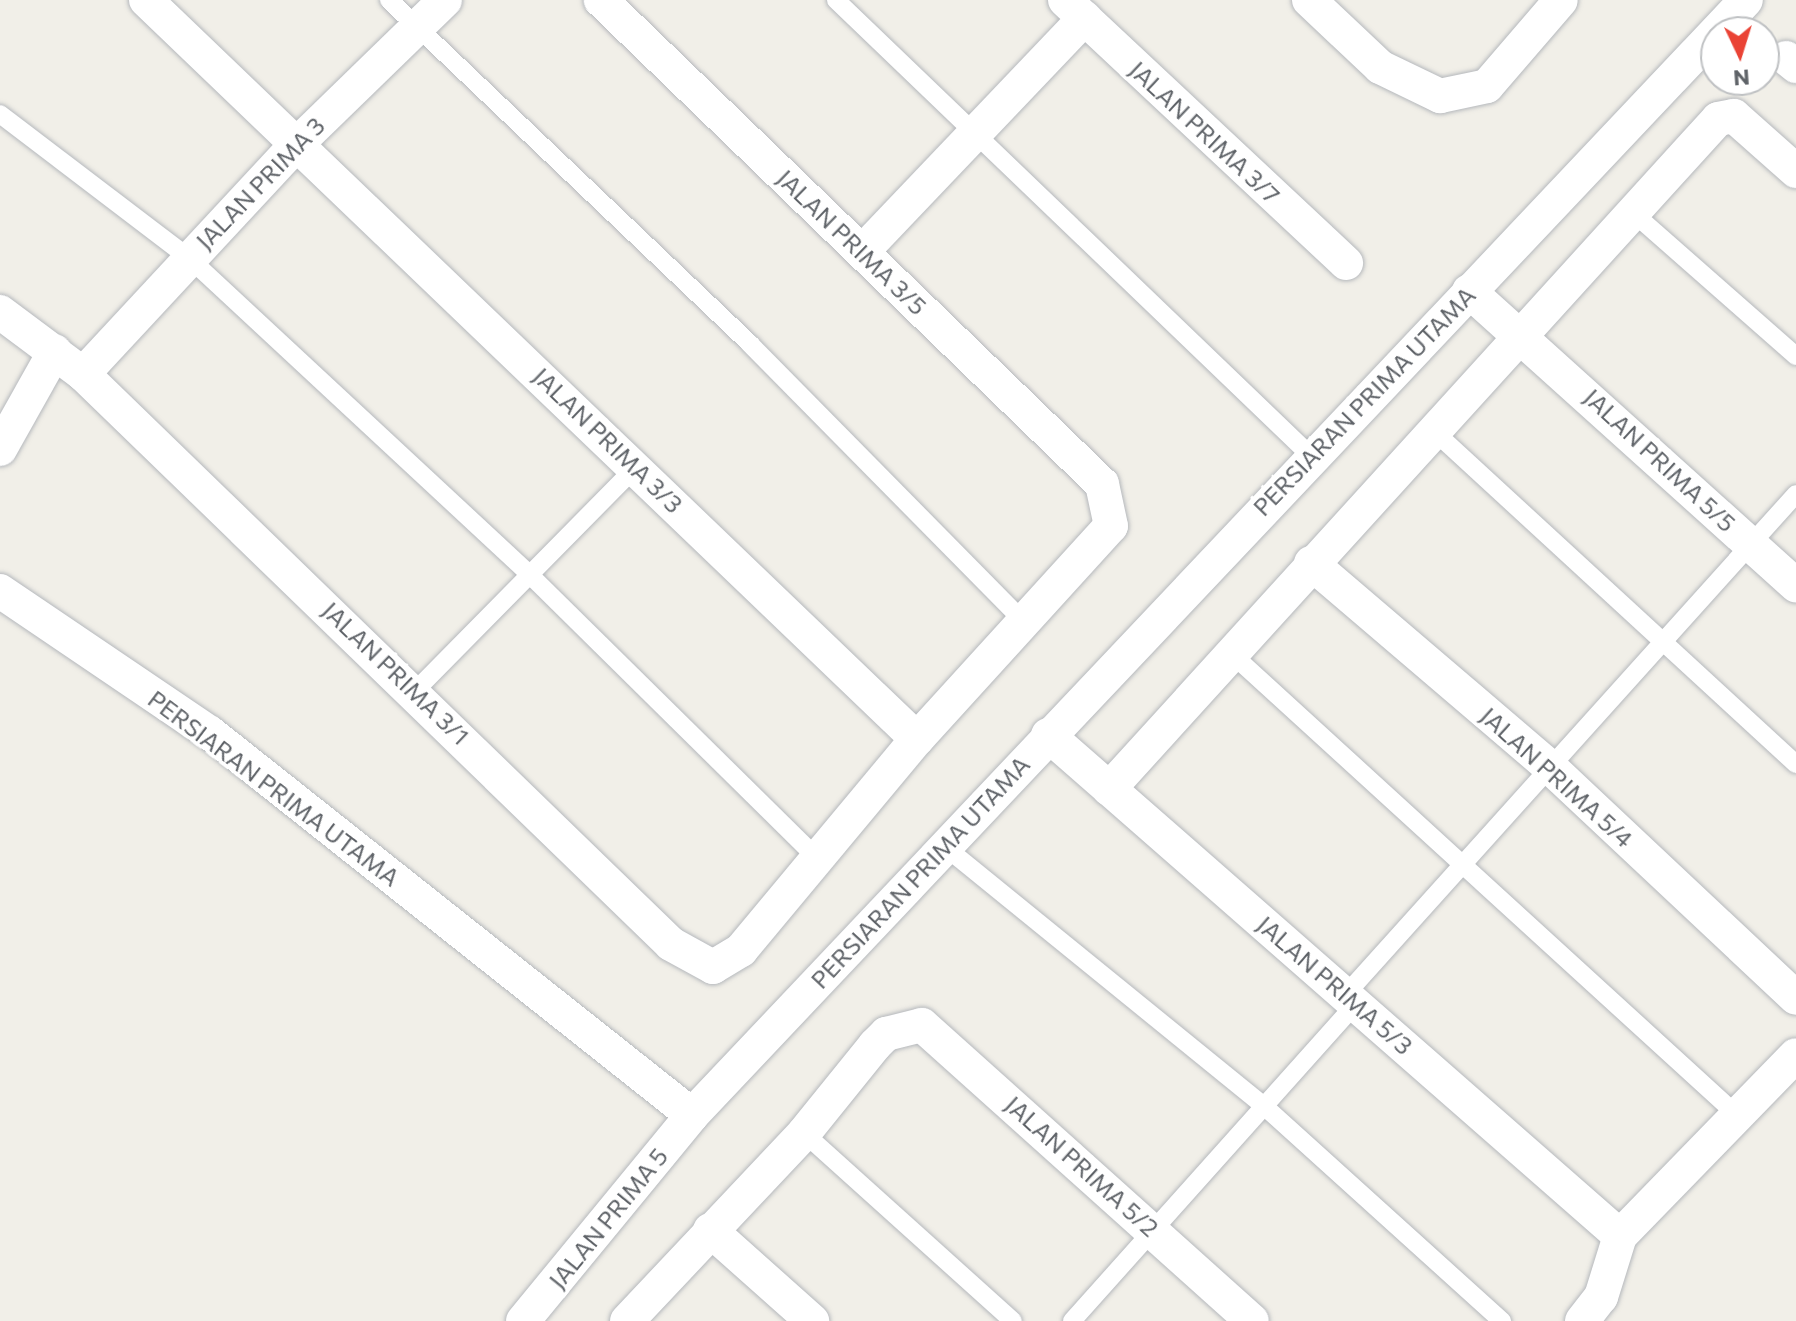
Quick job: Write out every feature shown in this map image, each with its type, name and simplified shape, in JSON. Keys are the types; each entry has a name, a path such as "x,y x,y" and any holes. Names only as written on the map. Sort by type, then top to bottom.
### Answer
{"street":[{"name":"JALAN PRIMA 3/3","path":"146,0 917,739"},
{"name":"JALAN PRIMA 3","path":"83,374 188,257 298,143 445,0"},
{"name":"JALAN PRIMA 3/5","path":"601,0 1102,484 1111,526 1025,623"},
{"path":"1309,0 1380,67 1440,96 1487,86 1561,0"},
{"name":"PERSIARAN PRIMA UTAMA","path":"0,591 210,733 692,1115 1311,456 1746,0"},
{"path":"862,252 975,134 1075,9"},
{"name":"JALAN PRIMA 3/7","path":"1075,9 1346,263"},
{"path":"1109,789 1233,655 1311,563 1436,433 1631,211 1718,119 1734,116 1796,171"},
{"name":"JALAN PRIMA 5/5","path":"1469,291 1524,336 1796,585"},
{"name":"JALAN PRIMA 3/1","path":"0,312 83,374 416,690 671,944 713,967 741,950 819,860"},
{"path":"0,449 55,351"},
{"name":"JALAN PRIMA 5/4","path":"1311,563 1550,767 1796,998"},
{"path":"819,860 917,739 1025,623"},
{"name":"JALAN PRIMA 5/3","path":"1048,735 1352,998 1620,1236"},
{"name":"JALAN PRIMA 5/2","path":"804,1133 875,1045 905,1026 936,1032 1252,1321"},
{"path":"1582,1321 1601,1297 1620,1236 1796,1055"},
{"name":"JALAN PRIMA 5","path":"523,1321 692,1115"},
{"path":"627,1321 804,1133"},
{"path":"710,1230 812,1321"}],"lane":[{"path":"389,0 750,344 1025,623"},
{"path":"836,0 1311,456"},
{"path":"0,114 188,257 531,576 819,860"},
{"path":"1631,211 1796,356"},
{"path":"1436,433 1665,640 1796,764"},
{"path":"416,690 636,467"},
{"path":"1072,1321 1264,1106 1462,865 1796,494"},
{"path":"1233,655 1737,1115"},
{"path":"944,846 1264,1106 1502,1321"},
{"path":"804,1133 1013,1321"}]}
